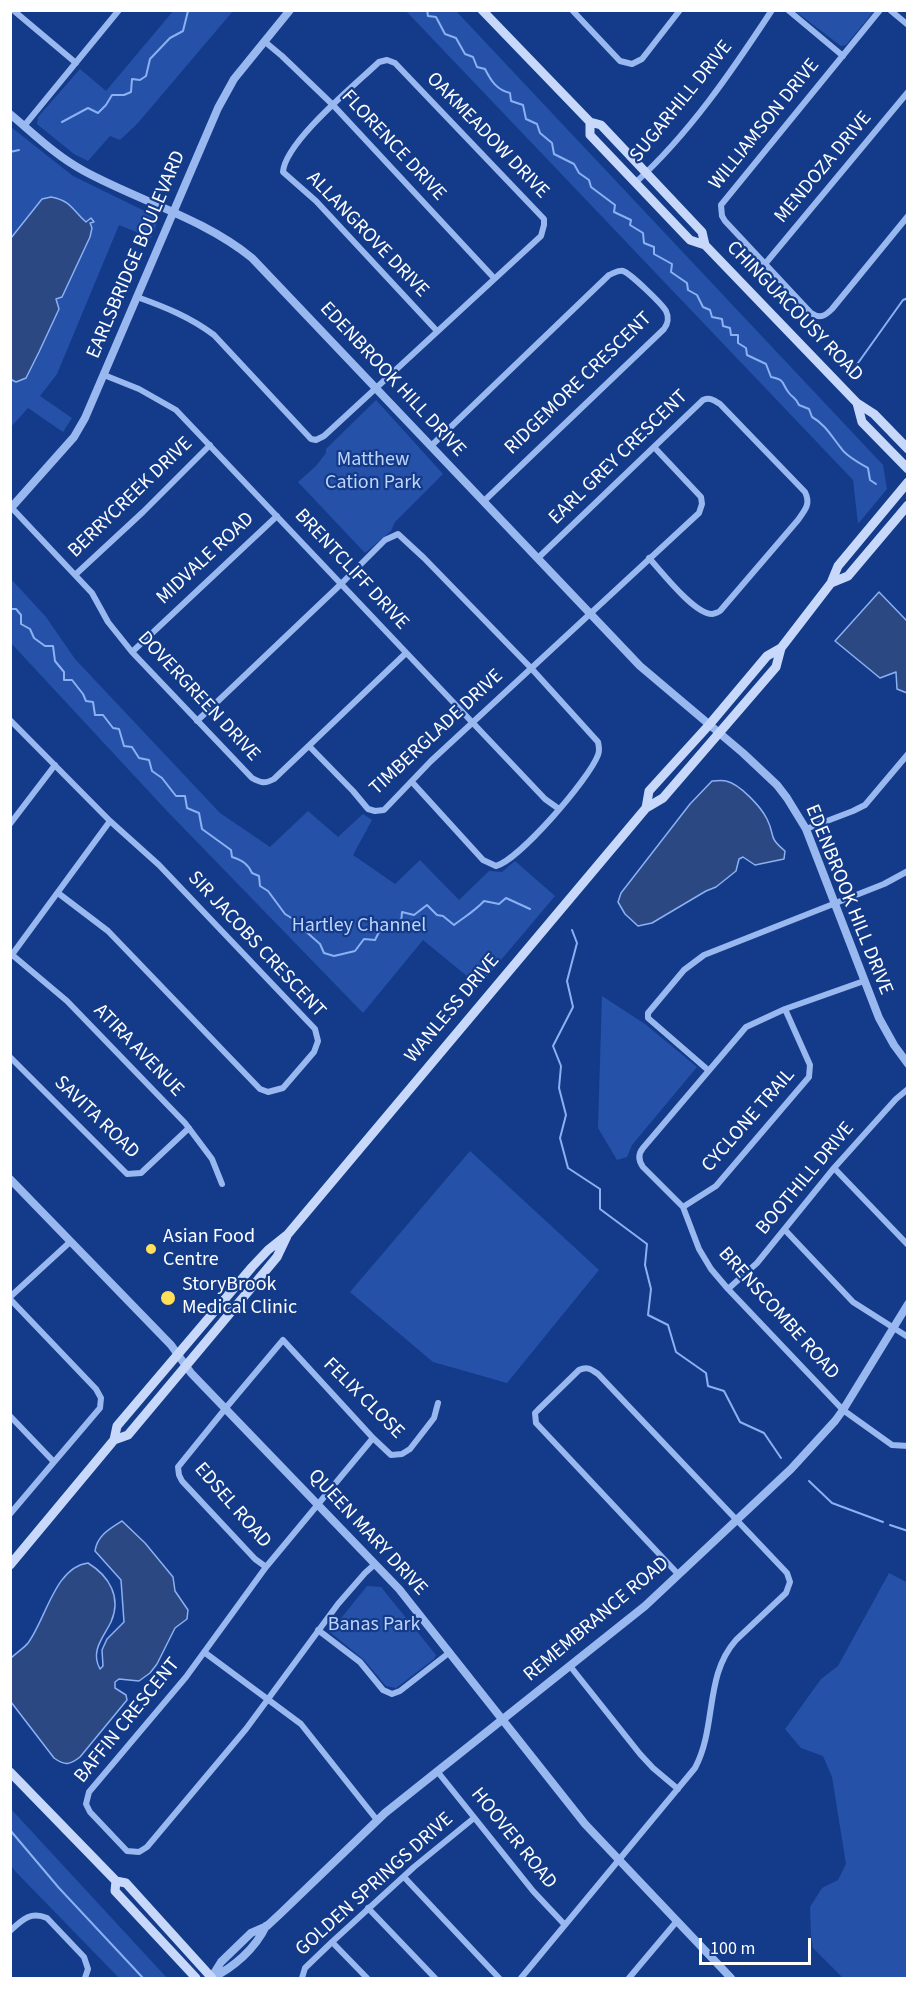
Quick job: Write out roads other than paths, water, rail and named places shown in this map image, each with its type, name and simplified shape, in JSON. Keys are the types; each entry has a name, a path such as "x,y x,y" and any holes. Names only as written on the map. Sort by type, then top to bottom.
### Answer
{"main road":[{"name":"CHINGUACOUSY ROAD","path":"482,10 590,122 601,125 702,232 705,245"},
{"name":"CHINGUACOUSY ROAD","path":"590,122 590,135 690,240 705,245 857,403 874,414 908,449"},
{"name":"CHINGUACOUSY ROAD","path":"857,403 862,422 908,469"},
{"name":"WANLESS DRIVE","path":"646,808 649,791 767,656 781,648 831,583 838,566 908,482"},
{"name":"WANLESS DRIVE","path":"831,583 849,576 908,505"},
{"name":"WANLESS DRIVE","path":"10,1565 114,1440 117,1426 177,1354 268,1250 288,1234 646,808 663,798 776,667 781,648"},
{"name":"WANLESS DRIVE","path":"114,1440 128,1435 277,1257 288,1234"},
{"path":"10,1772 116,1881 126,1884 211,1978"},
{"path":"116,1881 116,1891 196,1978"}],"street":[{"path":"24,126 119,10"},
{"name":"EARLSBRIDGE BOULEVARD","path":"11,507 74,437 85,418 218,108 234,79 290,10"},
{"path":"573,10 620,61 632,64 642,59 680,10"},
{"name":"SUGARHILL DRIVE","path":"635,183 656,163 734,68 772,10"},
{"path":"788,10 843,56"},
{"name":"WILLIAMSON DRIVE","path":"880,10 797,110 720,209 725,221 811,313 823,316 832,309 908,216"},
{"path":"890,10 908,25"},
{"path":"16,11 76,63"},
{"name":"FLORENCE DRIVE","path":"264,41 333,105 494,278"},
{"name":"OAKMEADOW DRIVE","path":"137,297 177,312 214,335 311,440 324,436 541,236 544,219 395,63 387,60 379,63 333,105"},
{"name":"MENDOZA DRIVE","path":"765,264 908,92"},
{"name":"ALLANGROVE DRIVE","path":"333,105 292,148 283,166 283,172 316,201 437,331"},
{"name":"EDENBROOK HILL DRIVE","path":"10,114 55,153 83,171 224,237 252,258 640,666 777,784 806,829 879,1018 908,1064"},
{"name":"RIDGEMORE CRESCENT","path":"432,446 609,275 618,271 633,276 660,304 666,311 668,324 664,329 484,501"},
{"name":"BRENTCLIFF DRIVE","path":"104,375 139,389 176,410 545,799 559,809"},
{"name":"EARL GREY CRESCENT","path":"538,558 703,400 707,398 713,400 720,404 805,492 808,505 798,520 720,611 712,614 703,612 692,603 649,558"},
{"name":"BERRYCREEK DRIVE","path":"75,575 210,445"},
{"name":"TIMBERGLADE DRIVE","path":"309,746 353,791 368,810 375,812 384,810 431,761 699,513 702,504 701,497 654,447"},
{"name":"DOVERGREEN DRIVE","path":"11,507 92,593 108,622 132,652 252,778 260,782 267,783 274,779 406,653"},
{"name":"MIDVALE ROAD","path":"132,652 277,516"},
{"path":"196,721 385,540 398,534 531,668 598,742 599,749 592,767 538,834 511,858 496,866 483,860 412,782"},
{"name":"SIR JACOBS CRESCENT","path":"10,720 110,821 159,865 315,1029 318,1041 314,1052 283,1088 268,1092 260,1089 108,931 58,893"},
{"path":"806,829 853,812 865,805 908,754"},
{"path":"10,824 55,765"},
{"path":"11,955 110,821"},
{"path":"708,1070 648,1018 648,1013 684,970 704,955 884,884 908,871"},
{"name":"ATIRA AVENUE","path":"11,955 67,1000 189,1128 212,1159 222,1185"},
{"name":"BRENSCOMBE ROAD","path":"864,981 785,1009 746,1027 639,1154 643,1167 683,1208 699,1249 711,1269 728,1289 843,1410 892,1445 908,1446"},
{"name":"CYCLONE TRAIL","path":"683,1208 716,1186 809,1077 810,1065 785,1009"},
{"name":"SAVITA ROAD","path":"10,1057 127,1174 141,1173 189,1128"},
{"name":"BOOTHILL DRIVE","path":"728,1289 757,1263 834,1168 896,1099 908,1089"},
{"path":"834,1168 908,1245"},
{"name":"QUEEN MARY DRIVE","path":"10,1179 140,1313 225,1409 399,1589 585,1824 731,1978"},
{"path":"785,1230 853,1302 908,1337"},
{"path":"10,1514 100,1408 101,1398 96,1389 10,1298 70,1242"},
{"name":"REMEMBRANCE ROAD","path":"211,1978 228,1970 260,1940 267,1926 377,1820 645,1606 791,1469 843,1410 908,1304"},
{"name":"FELIX CLOSE","path":"225,1409 283,1340 373,1438 392,1455 402,1454 410,1449 434,1418 438,1403"},
{"path":"521,1978 695,1768 702,1755 715,1683 724,1657 736,1640 786,1593 790,1585 787,1573 598,1374 585,1368 538,1409 535,1413 536,1423 678,1574"},
{"name":"EDSEL ROAD","path":"225,1409 181,1461 178,1467 179,1475 182,1481 255,1559 266,1567"},
{"path":"10,1416 54,1462"},
{"name":"BAFFIN CRESCENT","path":"373,1438 266,1567 186,1677 87,1796 90,1812 127,1851 139,1852 147,1847 246,1729 318,1630 375,1564"},
{"path":"318,1630 360,1662 383,1690 392,1694 400,1691 450,1652"},
{"path":"204,1652 301,1724 377,1820"},
{"path":"570,1666 640,1755 678,1789"},
{"name":"HOOVER ROAD","path":"437,1771 533,1892 565,1925"},
{"name":"GOLDEN SPRINGS DRIVE","path":"302,1978 305,1968 332,1941 474,1818"},
{"path":"404,1877 499,1978"},
{"path":"368,1908 435,1978"},
{"path":"10,1931 29,1916 39,1915 47,1918 84,1957 88,1969 85,1978"},
{"path":"629,1978 677,1921"},
{"path":"332,1941 367,1978"}],"waterway":[{"path":"62,122 88,108 98,113 112,95 124,95 131,92 132,79 140,80 146,76 150,59 170,38 183,31 188,11 200,10"},
{"path":"427,10 428,16 436,17 445,34 456,38 465,54 473,57 477,67 485,69 501,90 510,93 511,101 523,105 526,119 537,124 540,133 552,143 554,154 574,164 579,173 589,180 591,187 615,205 614,212 631,220 630,225 643,233 644,243 654,247 654,254 672,264 671,272 687,283 688,290 697,295 703,307 710,310 712,317 722,319 723,326 730,328 731,335 738,335 738,343 746,348 747,355 766,364 771,377 781,381 799,405 809,409 812,417 825,427 846,454 868,468 870,480 876,484"},
{"path":"10,152 19,150"},
{"path":"853,370 903,300 908,298"},
{"path":"10,609 16,609 21,615 21,624 30,629 34,638 45,646 53,646 55,661 64,672 64,680 72,680 86,701 93,702 95,715 103,715 113,728 119,729 124,746 132,747 139,758 149,760 152,771 162,778 176,796 185,796 187,808 199,813 202,829 231,850 232,857 244,863 252,873 259,876 260,886 268,891 285,914 298,922 320,944 324,953 334,956 355,951 364,939 375,940 379,932 401,924 402,912 414,915 427,905 437,915 443,916 454,925 484,901 499,904 506,898 530,909"},
{"path":"572,930 577,943 567,981 573,1007 553,1046 561,1066 559,1088 566,1115 560,1138 568,1168 600,1189 600,1209 647,1244 645,1265 651,1289 648,1315 668,1325 676,1352 706,1373 708,1386 724,1391 740,1422 764,1433 781,1458"},
{"path":"809,1481 832,1503 883,1522"},
{"path":"890,1525 908,1531"},
{"path":"10,1830 59,1888 143,1978"}],"place":[{"name":"Asian Food Centre","path":"151,1249"},
{"name":"StoryBrook Medical Clinic","path":"168,1298"}],"park label":[{"name":"Matthew Cation Park","path":"373,472"},
{"name":"Hartley Channel","path":"359,927"},
{"name":"Banas Park","path":"374,1626"}]}
